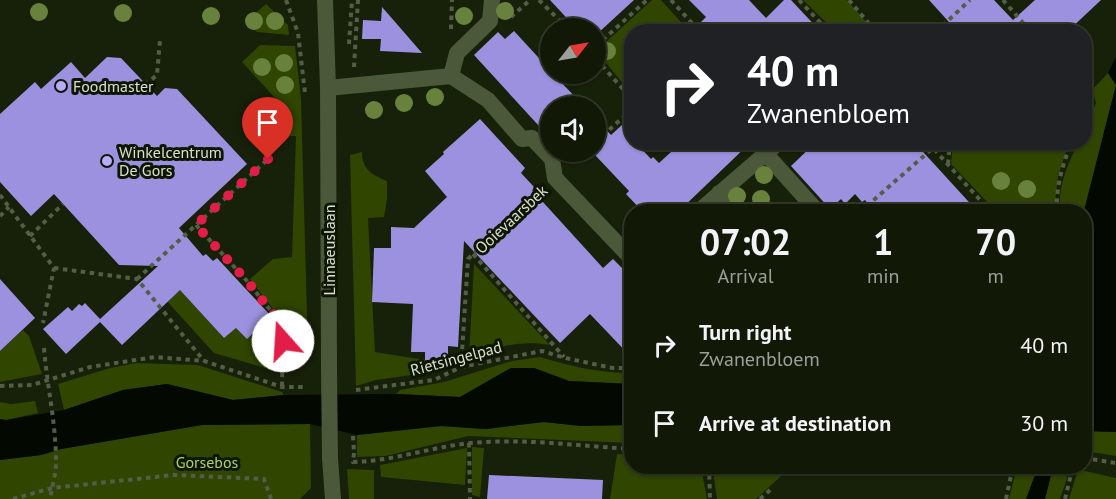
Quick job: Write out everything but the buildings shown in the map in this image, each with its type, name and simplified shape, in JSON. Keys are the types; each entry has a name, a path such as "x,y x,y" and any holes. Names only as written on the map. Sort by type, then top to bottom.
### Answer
{"street":[{"name":"Linnaeuslaan","path":"325,0 328,88 330,458 333,499"},
{"path":"328,88 451,76 457,53 490,21 492,0"},
{"name":"Ooievaarsbek","path":"451,76 488,100 522,139 532,138 552,159 555,178 624,251"},
{"path":"707,204 769,150"},
{"path":"765,153 811,204"},
{"path":"719,194 728,204"}],"path":[{"path":"356,57 358,0"},
{"path":"539,0 557,18"},
{"path":"606,36 641,2 647,0"},
{"path":"671,0 692,24"},
{"path":"799,0 822,24"},
{"path":"849,0 869,24"},
{"path":"944,24 970,0"},
{"path":"1003,0 1024,24"},
{"path":"145,85 157,75 160,40"},
{"path":"606,70 624,90"},
{"path":"606,133 624,117"},
{"path":"869,204 931,150"},
{"path":"935,150 984,204"},
{"path":"948,165 949,150"},
{"path":"1057,204 1056,195 1068,150"},
{"path":"137,279 268,159"},
{"name":"Ooievaarsbek","path":"461,368 468,259 555,178"},
{"path":"0,195 54,268 137,279 204,361"},
{"path":"30,236 63,204"},
{"path":"0,216 9,207"},
{"path":"196,225 247,281 283,326 282,387"},
{"path":"473,254 565,358"},
{"path":"43,323 54,268"},
{"path":"44,348 52,404 56,464 50,499"},
{"name":"Rietsingelpad","path":"357,390 434,380 461,368 542,351 565,358 624,369"},
{"path":"283,356 313,356"},
{"path":"0,386 32,385 90,367 155,357 204,361 282,387 307,387"},
{"path":"354,453 353,462 375,462 470,443 511,441 624,448"},
{"path":"470,443 470,499"},
{"path":"1092,460 1116,464"},
{"path":"709,474 710,499"},
{"path":"1006,499 1011,474"},
{"path":"1065,499 1071,474"},
{"path":"12,499 52,488 174,475 264,479 271,499"},
{"path":"760,499 770,490"}],"green space":[{"path":"652,0 661,0 683,24 626,24"},
{"path":"803,0 847,0 868,24 828,24"},
{"path":"266,4 288,25 289,35 257,32 246,21"},
{"path":"624,26 624,85 606,63 606,42"},
{"path":"260,45 295,46 301,98 308,352 289,352 285,325 250,279 273,259 292,257 296,136 287,136 288,112 242,62"},
{"path":"1108,73 1116,85 1086,204 1060,204 1064,176 1075,150 1092,150 1092,112 1096,103 1092,90"},
{"path":"952,150 1067,150 1058,176 1055,204 989,204 951,164"},
{"path":"362,152 362,158 369,171 387,181 384,217 368,218 375,352 425,360 448,360 440,371 376,380 356,386 350,155"},
{"path":"474,264 550,345 529,343 509,345 469,356"},
{"path":"166,274 224,338 236,328 247,339 271,316 280,327 279,372 214,353 153,286"},
{"path":"23,330 29,336 42,374 0,382 0,351"},
{"path":"540,357 585,368 624,373 624,384 569,381 534,368 511,368 460,397 396,394 400,390 444,382 512,361"},
{"path":"136,363 198,365 282,392 284,395 233,400 167,384 123,390 64,410 58,384 110,368"},
{"path":"35,401 38,413 6,420 0,419 0,402 11,404"},
{"path":"544,422 581,426 624,425 624,443 468,436 386,456 357,457 357,435 441,426 486,429"},
{"name":"Gorsebos","path":"310,424 311,488 300,499 0,499 0,460 41,455 61,449 202,425"},
{"path":"1092,431 1116,432 1116,456 1092,452"},
{"path":"472,447 484,448 480,497 472,495"},
{"path":"467,448 465,485 381,477 380,465"},
{"path":"617,454 624,454 624,474 702,474 707,499 610,499"},
{"path":"347,469 374,470 374,499 349,499"},
{"path":"1092,473 1116,478 1116,499 1069,499 1077,474"},
{"path":"714,474 783,474 756,499 717,499"},
{"path":"1015,474 1035,474 1026,499 1009,499"},
{"path":"1051,474 1066,474 1067,478 1060,499 1045,499"}],"shaded area":[{"path":"1116,57 1116,85 1108,73"},
{"path":"1116,85 1116,432 1092,431 1092,204 1086,204"},
{"path":"511,368 534,368 569,381 624,384 624,425 581,426 544,422 486,429 441,426 357,435 310,424 202,425 61,449 41,455 0,460 0,419 6,420 64,410 123,390 167,384 233,400 284,395 396,394 460,397"},
{"path":"1035,474 1051,474 1045,499 1026,499"}],"place":[{"name":"Foodmaster","path":"61,86"},
{"name":"Winkelcentrum De Gors","path":"107,161"}],"route":[{"path":"268,159 196,225 247,281 283,326 283,341"}]}
